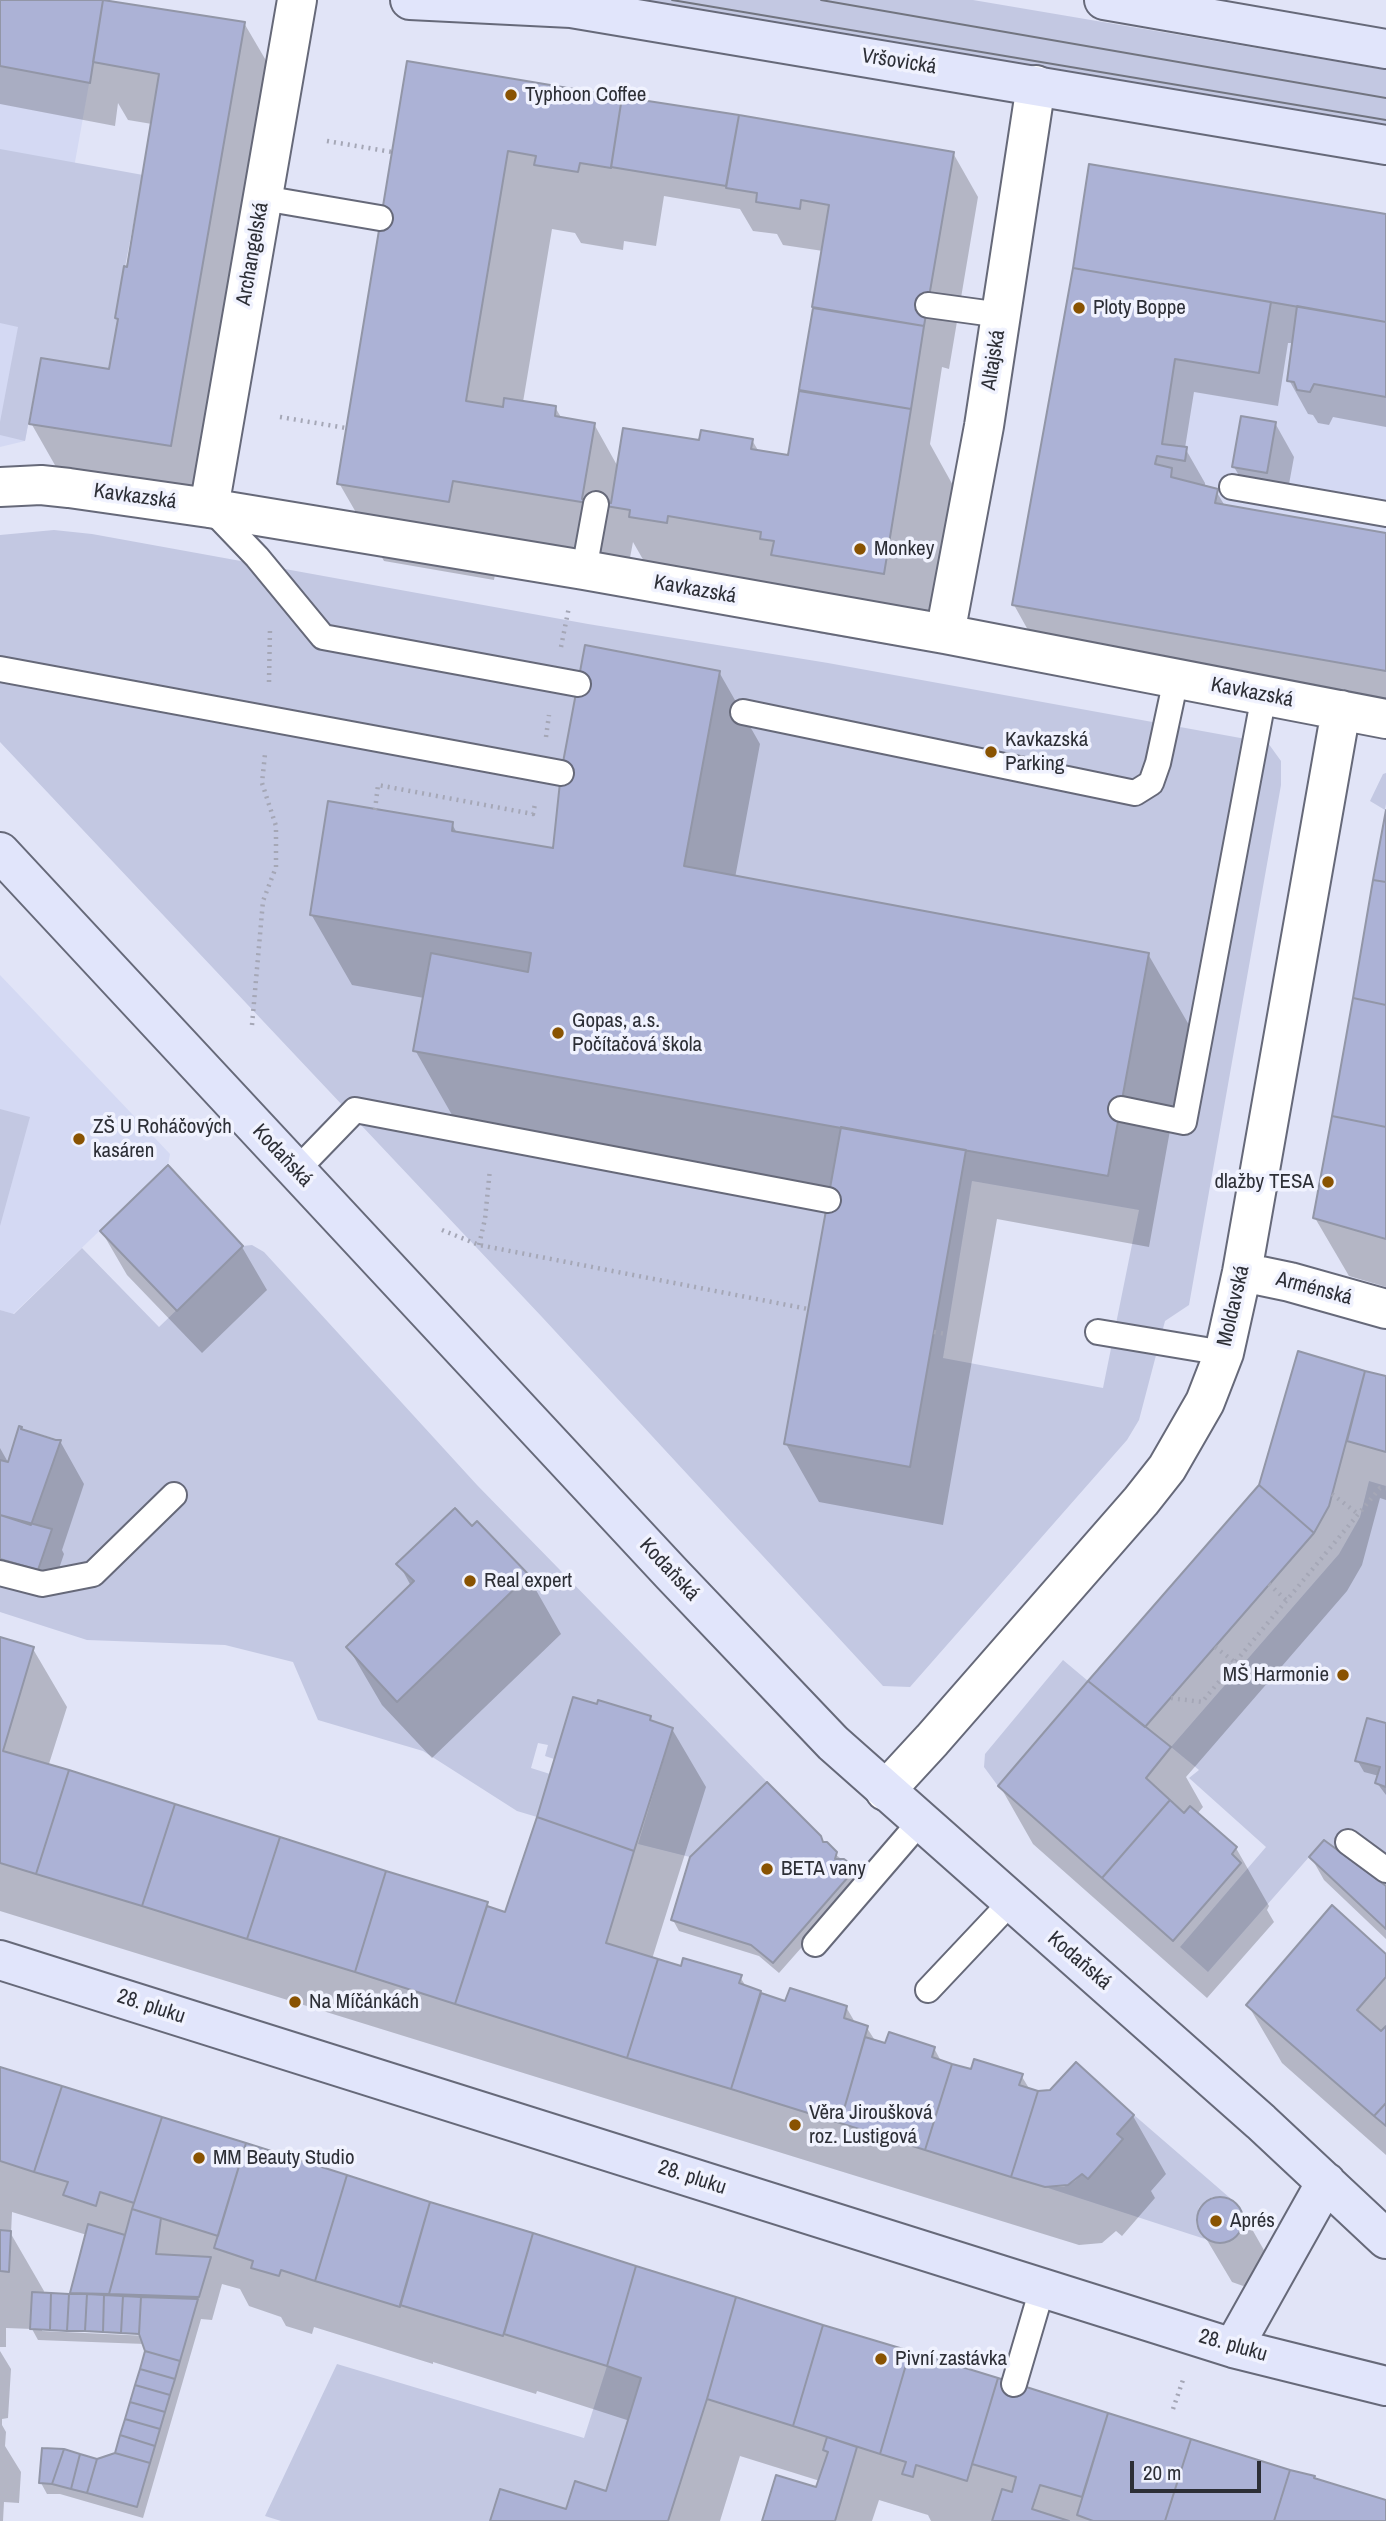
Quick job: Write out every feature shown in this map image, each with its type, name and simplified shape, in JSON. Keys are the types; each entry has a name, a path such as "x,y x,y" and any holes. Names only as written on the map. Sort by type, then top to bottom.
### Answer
{"street":[{"name":"Archangelská","path":"209,508 297,0"},
{"name":"Vršovická","path":"410,0 570,8 1386,145"},
{"path":"1104,0 1386,48"},
{"name":"Altajská","path":"945,634 984,426 1036,85"},
{"name":"Kavkazská","path":"0,487 41,485 69,488 209,508 584,570 945,634 1386,719"},
{"name":"Moldavská","path":"885,1791 1141,1501 1167,1468 1205,1402 1224,1353 1242,1272 1341,710"},
{"name":"Kodaňská","path":"0,852 671,1574 833,1743 1326,2182 1386,2239"},
{"name":"Arménská","path":"1242,1272 1290,1282 1386,1309"},
{"name":"28. pluku","path":"0,1960 1233,2348 1386,2386"},
{"path":"1233,2348 1326,2182"}],"lane":[{"path":"263,198 380,218"},
{"path":"928,305 1001,315"},
{"path":"1232,487 1386,514"},
{"path":"584,570 596,504"},
{"path":"209,508 257,557 323,636 578,684"},
{"path":"0,669 561,773"},
{"path":"743,712 1135,793 1151,783 1158,763 1176,679"},
{"path":"1121,1109 1184,1122 1264,695"},
{"path":"296,1171 355,1110 828,1200"},
{"path":"1098,1332 1224,1353"},
{"path":"0,1573 42,1584 93,1574 174,1495"},
{"path":"815,1944 920,1822"},
{"path":"1348,1842 1386,1870"},
{"path":"928,1990 1012,1902"},
{"path":"1014,2384 1042,2288"}],"path":[{"path":"327,141 392,152"},
{"path":"280,417 346,428"},
{"path":"252,1024 263,901 276,867 276,826 262,783 268,719 270,614 288,594"},
{"path":"561,646 567,620"},
{"path":"479,1245 485,1219 490,1168"},
{"path":"442,1230 479,1245 808,1309"},
{"path":"934,1332 946,1334"},
{"path":"1171,1698 1202,1702 1380,1488 1386,1488"},
{"path":"1332,1494 1358,1514"},
{"path":"1269,1584 1287,1601"},
{"path":"1215,1647 1236,1663"},
{"path":"1174,2409 1184,2377"}],"shaded area":[{"path":"0,0 93,62 25,441 0,447"},
{"path":"606,0 973,0 1386,70 1386,132"},
{"path":"0,149 143,175 115,318 118,319 109,369 41,358 25,441 0,435 0,422 18,327 0,323"},
{"path":"1089,164 1386,214 1386,671 1012,605 1073,268"},
{"path":"54,530 92,534 1268,743 1281,761 1281,785 1189,1305 1165,1321 1139,1420 1127,1440 910,1687 883,1686 542,1317 0,742 0,535","holes":["586,645 720,671 684,866 1149,953 1108,1176 966,1150 910,1467 784,1444 841,1127 413,1051 431,953 528,972 531,953 310,914 328,801 452,831 553,848 561,773","972,1181 1139,1210 1103,1388 943,1358"]},
{"path":"1386,773 1385,810 1370,801 1383,774"},
{"name":"ZŠ U Roháčových kasáren","path":"0,975 170,1154 168,1165 13,1314 0,1310"},
{"path":"0,1109 30,1117 0,1226"},
{"path":"252,1245 264,1252 477,1485 767,1782 690,1857 638,1844 673,1728 650,1720 650,1716 599,1700 597,1704 573,1698 554,1759 545,1756 548,1745 538,1743 531,1768 550,1774 537,1817 517,1811 423,1751 318,1720 293,1662 225,1645 87,1640 0,1612 0,1559 38,1569 52,1530 31,1525 60,1440 21,1429 19,1426 8,1462 0,1460 0,1310 14,1314 82,1248 159,1327 243,1246","holes":["455,1508 472,1526 397,1701 346,1647 414,1581 397,1564"]},
{"path":"1369,1481 1386,1486 1386,1723 1367,1718 1356,1760 1380,1767 1375,1783 1386,1787 1386,1886 1324,1840 1208,1972 1180,1947 1266,1847 1189,1778 1199,1770 1171,1747 1339,1554 1360,1517"},
{"path":"1063,1660 1088,1681 998,1786 984,1767 985,1754"},
{"path":"1134,2115 1230,2198 1212,2197 1199,2207 1196,2225 1205,2239 1045,2187 1064,2187 1082,2174 1088,2179 1123,2140 1117,2134"},
{"path":"337,2364 584,2438 607,2366 641,2378 606,2491 575,2481 566,2509 500,2489 490,2521 281,2521 265,2516"}],"building":[{"path":"0,0 103,0 90,83 0,66"},
{"path":"103,0 245,22 171,446 29,424 41,358 109,369 118,319 115,318 124,266 127,267 159,74 93,62"},
{"path":"407,61 622,97 611,168 580,163 578,172 534,165 536,156 508,151 466,401 503,407 504,398 556,406 555,416 595,423 582,499 611,503 623,428 699,440 701,430 753,439 751,449 788,455 799,391 911,409 884,574 771,555 774,541 760,539 761,532 668,516 667,523 629,517 630,510 453,481 449,502 337,484"},
{"path":"622,97 739,115 726,186 611,167"},
{"path":"739,115 954,152 924,326 812,307 829,205 801,200 800,209 756,202 757,193 726,188"},
{"path":"1089,164 1386,214 1386,322 1073,268"},
{"path":"1073,268 1271,302 1259,373 1175,359 1162,444 1187,447 1185,461 1157,456 1155,464 1172,468 1171,477 1218,489 1215,503 1386,533 1386,671 1012,605"},
{"path":"1297,306 1386,322 1386,397 1314,384 1310,392 1297,390 1294,382 1287,381"},
{"path":"813,308 924,326 911,409 799,390"},
{"path":"1241,416 1276,422 1267,473 1232,467"},
{"path":"585,645 720,671 684,866 1149,953 1108,1176 413,1051 431,953 528,972 531,953 310,915 328,801 453,822 452,831 553,848 561,773"},
{"path":"1386,810 1386,882 1373,880"},
{"path":"1373,880 1386,882 1386,1005 1353,998"},
{"path":"1353,998 1386,1005 1386,1127 1332,1116"},
{"path":"1332,1116 1386,1127 1386,1239 1313,1218"},
{"path":"841,1127 966,1150 910,1467 784,1444"},
{"path":"168,1165 243,1246 177,1311 100,1231"},
{"path":"1298,1351 1365,1371 1329,1506 1314,1533 1259,1485"},
{"path":"1365,1371 1386,1376 1386,1452 1347,1441"},
{"path":"19,1426 21,1429 61,1440 31,1525 0,1515 0,1460 8,1462"},
{"path":"1259,1485 1314,1533 1145,1727 1088,1681"},
{"path":"455,1508 472,1526 477,1521 529,1575 397,1702 346,1647 414,1581 396,1564"},
{"path":"0,1515 52,1529 38,1570 0,1559"},
{"path":"0,1637 34,1647 3,1751 69,1770 36,1874 0,1863"},
{"path":"1088,1681 1171,1747 1146,1778 1170,1800 1102,1878 998,1786"},
{"path":"573,1697 597,1704 598,1700 651,1716 650,1720 673,1728 634,1851 537,1817"},
{"path":"1367,1718 1386,1723 1386,1787 1375,1783 1380,1767 1355,1761"},
{"path":"69,1770 175,1804 142,1906 36,1874"},
{"name":"BETA vany","path":"767,1782 821,1836 823,1842 827,1842 837,1852 835,1859 848,1862 849,1876 773,1963 751,1945 671,1920 690,1857"},
{"path":"1170,1800 1184,1813 1190,1806 1237,1847 1232,1854 1241,1863 1173,1941 1102,1878"},
{"path":"175,1804 280,1837 247,1939 142,1906"},
{"path":"537,1817 634,1851 606,1943 658,1959 627,2058 455,2004 487,1906 505,1912"},
{"path":"280,1837 386,1871 355,1972 247,1939"},
{"path":"1324,1840 1386,1886 1386,1929 1309,1857"},
{"path":"386,1871 488,1902 455,2004 355,1972"},
{"path":"1332,1905 1386,1954 1386,1977 1357,2010 1381,2031 1386,2026 1386,2103 1374,2116 1246,2005"},
{"path":"683,1958 742,1975 739,1983 761,1991 731,2089 627,2058 658,1959 681,1966"},
{"path":"790,1988 847,2006 844,2018 868,2026 840,2123 731,2089 761,1993 785,2001"},
{"path":"889,2032 935,2047 932,2057 952,2064 925,2150 840,2123 865,2037 885,2043"},
{"path":"974,2059 1023,2074 1019,2085 1038,2091 1011,2177 925,2150 952,2064 971,2069"},
{"path":"1076,2062 1134,2115 1117,2134 1123,2139 1088,2179 1082,2174 1068,2185 1045,2187 1011,2177 1038,2091 1050,2090"},
{"path":"0,2067 62,2086 34,2172 0,2161"},
{"path":"62,2086 162,2117 134,2203 100,2192 96,2206 63,2195 68,2182 34,2172"},
{"path":"1386,2103 1386,2126 1374,2116"},
{"path":"162,2117 246,2143 218,2236 132,2209"},
{"path":"246,2143 347,2175 315,2281 281,2270 279,2276 251,2268 253,2261 214,2248"},
{"path":"347,2175 430,2202 400,2307 315,2281"},
{"path":"1220,2197 1236,2204 1243,2220 1236,2236 1220,2243 1204,2236 1197,2220 1204,2204"},
{"path":"430,2202 533,2233 503,2336 400,2305"},
{"path":"132,2209 161,2218 156,2254 211,2257 199,2297 109,2294"},
{"path":"88,2224 125,2235 109,2294 70,2293"},
{"path":"0,2230 11,2231 9,2272 0,2271"},
{"path":"533,2233 636,2266 607,2366 504,2334"},
{"path":"636,2266 736,2297 668,2521 490,2521 500,2489 566,2509 575,2481 606,2491 641,2378 607,2366"},
{"path":"32,2292 51,2293 50,2330 30,2329"},
{"path":"51,2293 69,2294 67,2331 50,2330"},
{"path":"69,2294 87,2294 85,2331 67,2331"},
{"path":"87,2294 104,2295 103,2332 85,2331"},
{"path":"104,2295 123,2296 121,2333 103,2332"},
{"path":"123,2296 141,2297 139,2334 121,2333"},
{"path":"141,2297 198,2299 180,2361 145,2351 139,2334"},
{"path":"736,2297 823,2325 793,2426 707,2399"},
{"path":"823,2325 910,2351 880,2454 793,2426"},
{"path":"145,2351 180,2361 175,2379 140,2369"},
{"path":"910,2351 998,2378 967,2481 916,2465 913,2477 902,2474 906,2462 880,2454"},
{"path":"140,2369 175,2379 170,2395 135,2385"},
{"path":"998,2378 1108,2413 1082,2497 1040,2485 1032,2509 1069,2521 992,2521 1002,2489 1012,2492 1016,2477 972,2464"},
{"path":"135,2385 170,2395 165,2412 130,2402"},
{"path":"130,2402 165,2412 160,2429 125,2419"},
{"path":"1108,2413 1191,2439 1165,2521 1093,2521 1077,2515"},
{"path":"125,2419 160,2429 155,2446 120,2435"},
{"path":"120,2435 155,2446 150,2463 115,2453"},
{"path":"827,2437 857,2447 835,2521 762,2521 776,2475 816,2487 828,2452 823,2450"},
{"path":"1191,2439 1290,2470 1274,2521 1165,2521"},
{"path":"42,2448 64,2449 52,2484 39,2483"},
{"path":"64,2449 80,2454 71,2489 52,2484"},
{"path":"115,2453 150,2463 137,2507 87,2493 97,2459"},
{"path":"80,2454 97,2459 87,2493 71,2489"},
{"path":"1290,2470 1386,2500 1386,2521 1274,2521"}],"tram line":[{"path":"672,0 1386,120"},
{"path":"821,0 1386,98"}],"place":[{"name":"Typhoon Coffee","path":"511,95"},
{"name":"Ploty Boppe","path":"1079,308"},
{"name":"Monkey","path":"860,549"},
{"name":"Kavkazská Parking","path":"991,752"},
{"name":"Gopas, a.s. Počítačová škola","path":"558,1033"},
{"name":"ZŠ U Roháčových kasáren","path":"79,1139"},
{"name":"dlažby TESA","path":"1328,1182"},
{"name":"Real expert","path":"470,1581"},
{"name":"MŠ Harmonie","path":"1343,1675"},
{"name":"BETA vany","path":"767,1869"},
{"name":"Na Míčánkách","path":"295,2002"},
{"name":"Věra Jiroušková roz. Lustigová","path":"795,2125"},
{"name":"MM Beauty Studio","path":"199,2158"},
{"name":"Aprés","path":"1216,2221"},
{"name":"Pivní zastávka","path":"881,2359"}]}
